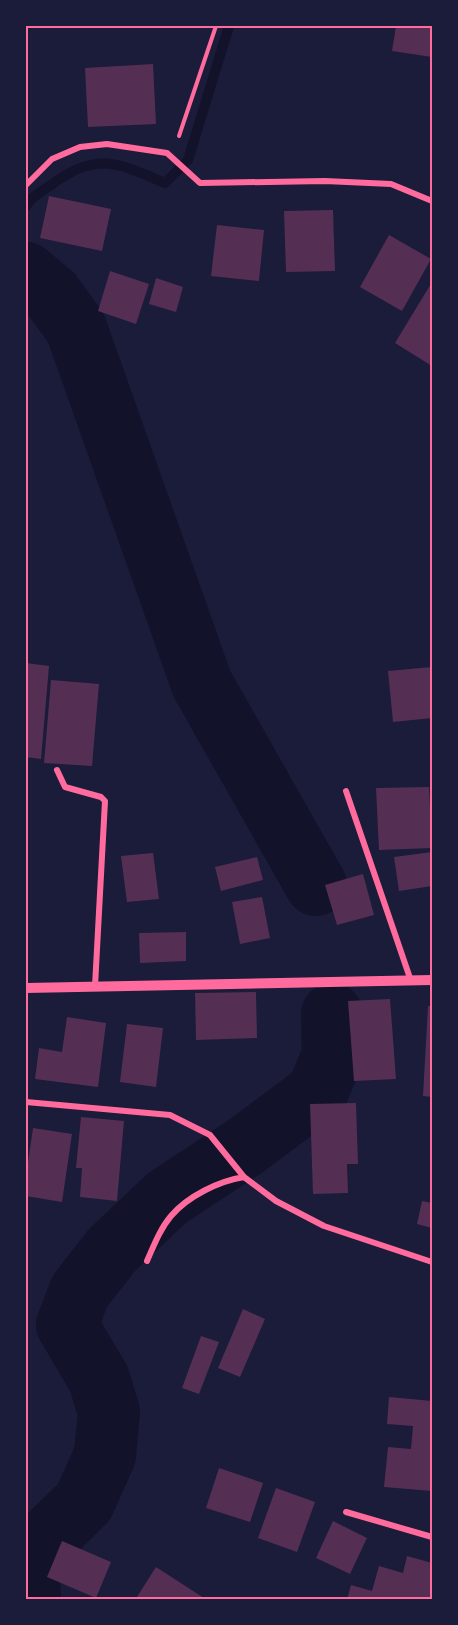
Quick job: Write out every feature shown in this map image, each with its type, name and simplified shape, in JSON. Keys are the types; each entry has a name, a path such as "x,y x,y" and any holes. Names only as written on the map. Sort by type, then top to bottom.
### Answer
{"street":[{"path":"26,185 52,159 80,147 107,144 167,153 191,178 200,183 326,181 391,184 432,201"},
{"path":"57,770 65,787 101,797 105,801 95,986"},
{"path":"346,791 411,981"},
{"path":"26,988 432,980"},
{"path":"26,1102 170,1115 210,1135 244,1177 276,1201 324,1226 432,1262"},
{"path":"147,1261 172,1215 226,1180 244,1177"},
{"path":"346,1512 432,1537"}],"path":[{"path":"167,153 177,142 216,26"}],"building":[{"path":"396,26 432,26 432,57 392,51"},
{"path":"153,64 156,124 88,127 85,68"},
{"path":"49,196 111,209 102,251 40,238"},
{"path":"333,210 335,271 286,272 284,211"},
{"path":"217,225 264,230 259,281 211,276"},
{"path":"389,235 431,259 402,311 360,287"},
{"path":"110,271 149,284 136,324 98,311"},
{"path":"156,278 183,287 176,312 149,304"},
{"path":"432,282 432,366 395,343"},
{"path":"26,663 49,666 41,759 26,757"},
{"path":"432,667 432,718 393,722 388,671"},
{"path":"51,680 99,684 92,766 44,763"},
{"path":"429,787 432,848 379,850 376,788"},
{"path":"432,852 432,886 399,891 394,857"},
{"path":"153,853 159,899 127,902 121,856"},
{"path":"257,857 263,880 221,891 215,867"},
{"path":"363,874 374,915 337,925 325,885"},
{"path":"262,897 270,938 240,944 232,902"},
{"path":"186,932 186,961 140,963 139,933"},
{"path":"256,992 257,1038 196,1040 195,993"},
{"path":"390,999 396,1079 354,1081 348,1001"},
{"path":"428,1006 432,1006 432,1097 423,1096"},
{"path":"67,1017 106,1023 98,1087 35,1079 39,1048 62,1052"},
{"path":"127,1024 163,1028 156,1087 120,1082"},
{"path":"356,1103 358,1164 347,1164 348,1193 313,1194 310,1104"},
{"path":"81,1117 124,1121 117,1201 80,1197 82,1168 76,1168"},
{"path":"33,1128 72,1134 62,1202 26,1196 26,1176"},
{"path":"422,1201 432,1203 432,1228 417,1224"},
{"path":"243,1309 265,1319 240,1377 218,1368"},
{"path":"201,1336 219,1342 199,1394 182,1388"},
{"path":"389,1397 432,1401 432,1491 384,1487 388,1447 411,1449 413,1426 387,1424"},
{"path":"219,1468 263,1483 250,1522 206,1508"},
{"path":"276,1488 315,1502 297,1552 258,1538"},
{"path":"333,1521 367,1538 350,1574 316,1558"},
{"path":"62,1541 111,1562 96,1598 47,1577"},
{"path":"407,1556 432,1563 432,1600 347,1600 351,1585 372,1591 379,1566 403,1573"},
{"path":"156,1567 207,1600 135,1600"}],"waterway":[{"path":"26,206 37,194 67,174 94,164 120,166 165,183 188,160 229,26"},
{"path":"26,273 52,295 76,328 202,684 316,885"},
{"path":"30,1600 29,1582 35,1550 84,1502 105,1455 109,1412 99,1379 67,1325 80,1291 112,1250 167,1198 243,1148 317,1093 333,1055 332,1014"}]}
